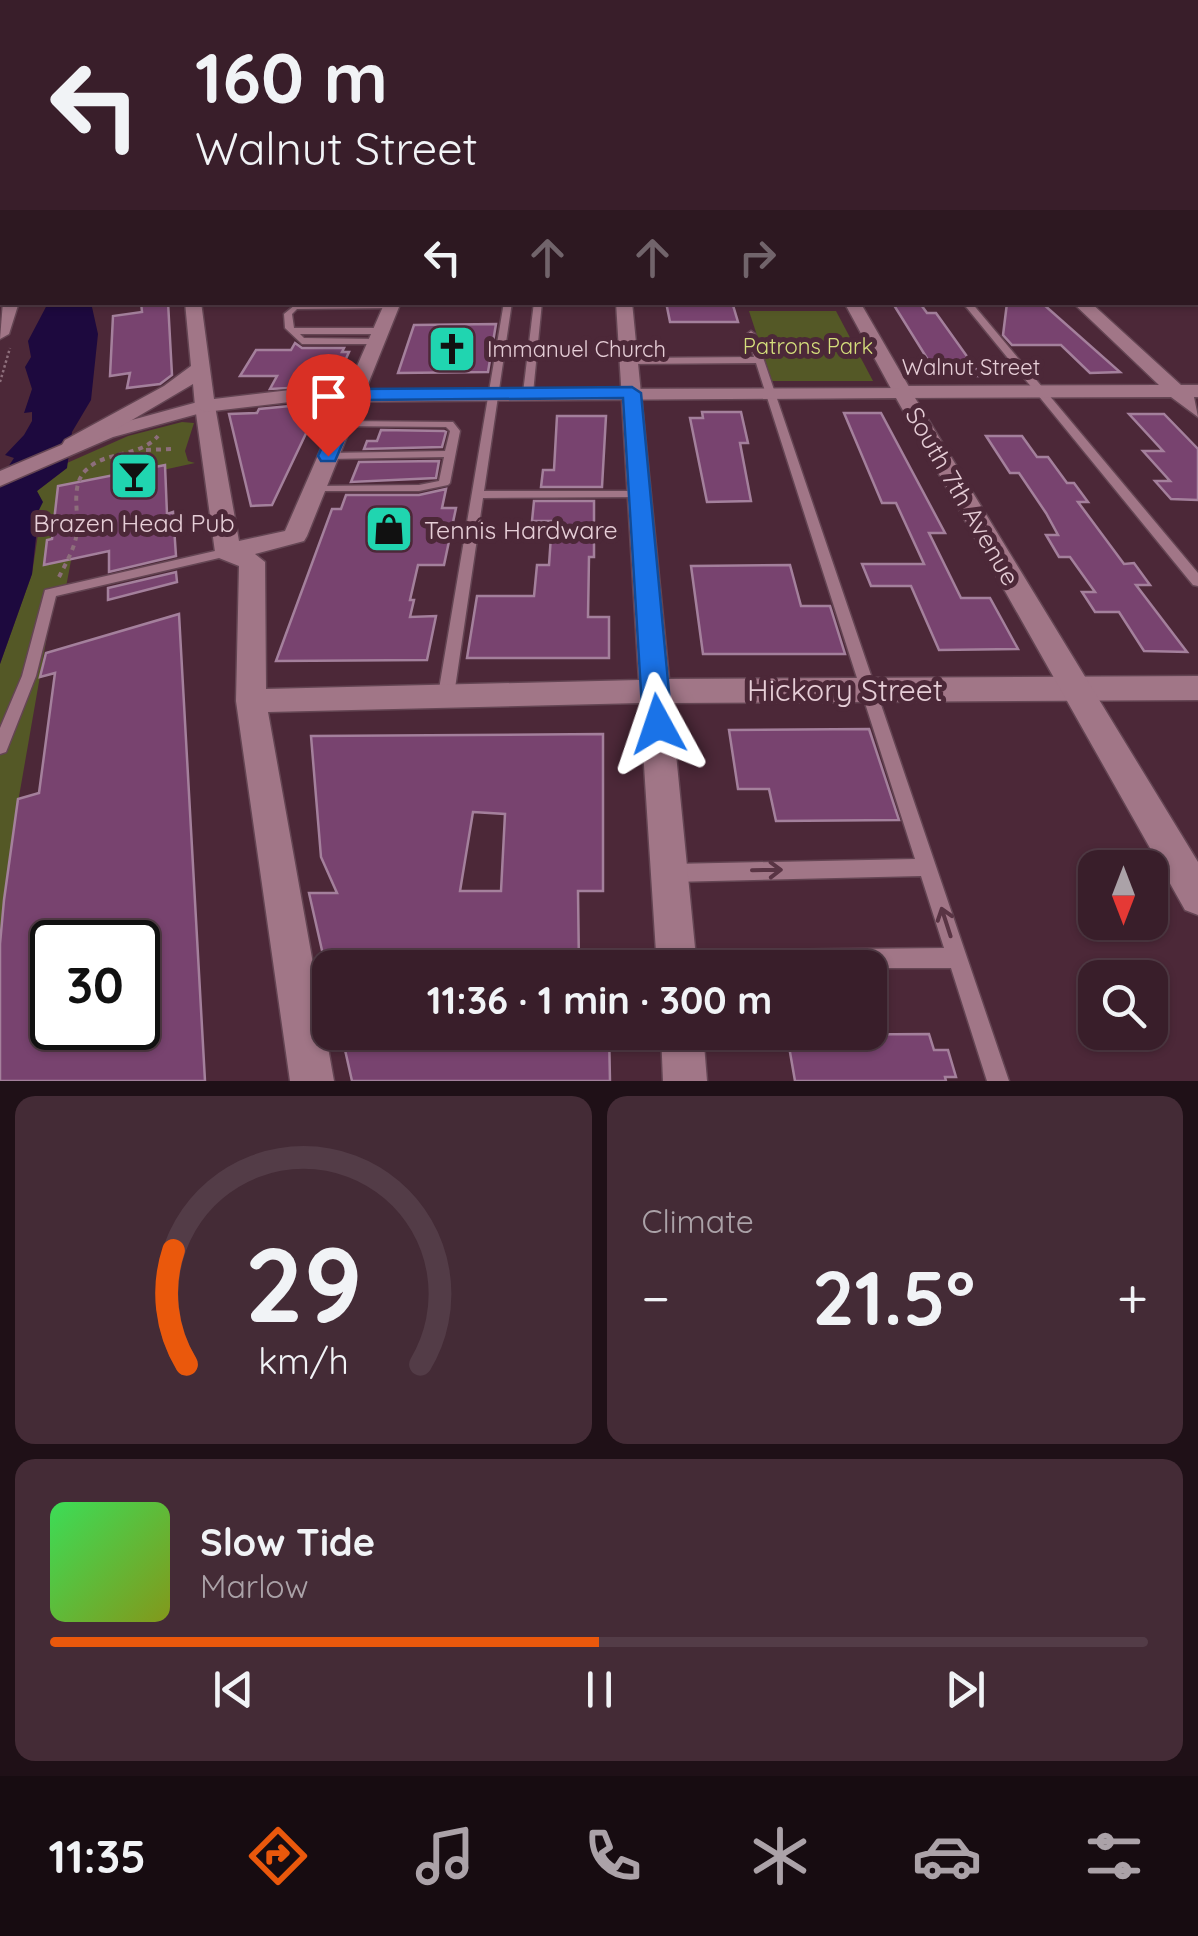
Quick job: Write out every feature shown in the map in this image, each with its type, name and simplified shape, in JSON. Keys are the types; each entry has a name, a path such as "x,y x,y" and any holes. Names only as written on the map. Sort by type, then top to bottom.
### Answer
{"street":[{"path":"0,334 10,305"},
{"path":"192,305 228,552"},
{"path":"228,552 295,536 392,305"},
{"path":"621,305 632,393 675,950"},
{"name":"South 7th Avenue","path":"854,305 1198,897"},
{"path":"1083,305 1198,412"},
{"path":"0,479 180,388 203,385"},
{"name":"Walnut Street","path":"72,445 138,422 203,385 290,396 1198,391"},
{"path":"228,552 252,562 251,701 312,1081"},
{"name":"Hickory Street","path":"251,701 655,692 1198,688"},
{"path":"683,1050 686,1081"}],"lane":[{"path":"360,305 295,307 287,321 296,338 312,342 379,336"},
{"path":"446,695 508,305"},
{"path":"528,394 538,305"},
{"path":"968,305 1198,582"},
{"path":"750,334 998,1081"},
{"path":"629,361 759,360"},
{"path":"314,490 444,483 456,430 449,424 341,424"},
{"path":"328,456 450,454"},
{"path":"478,495 640,494"},
{"path":"0,746 29,676 50,594 228,552"},
{"path":"669,873 928,867"},
{"path":"887,960 958,958"}],"path":[{"path":"138,422 159,437 141,450"},
{"path":"50,594 77,537 77,487 84,472 111,458 141,450 172,449"}],"green space":[{"name":"Patrons Park","path":"749,311 836,311 873,381 772,381"},
{"path":"182,422 194,423 185,451 188,461 195,463 85,487 66,587 55,590 13,831 0,940 0,664 32,574 40,521 37,491 67,468 67,463 128,436"}],"shaded area":[{"path":"47,305 94,305 98,334 91,400 72,432 67,468 37,491 43,502 32,574 0,664 0,479 14,458 5,455 32,421 32,412 24,413 32,389 25,367 31,357 28,341"}],"building":[{"path":"141,305 168,305 172,375 160,384 127,388 130,373 110,376 113,316 142,312"},
{"path":"667,305 733,305 738,322 670,322"},
{"path":"894,305 921,305 927,313 936,313 981,376 938,376"},
{"path":"1007,305 1044,305 1120,372 1090,373 1061,345 1012,345 1003,335"},
{"name":"Immanuel Church","path":"496,324 488,372 398,373 414,325"},
{"path":"295,343 302,348 344,348 342,352 349,352 336,381 328,386 270,389 277,376 240,376 256,350 291,350"},
{"path":"319,406 272,505 251,506 229,414"},
{"path":"702,412 741,412 748,443 740,443 751,501 707,502 690,418 703,418"},
{"path":"844,413 881,413 945,533 929,533 961,598 990,598 1018,649 939,650 911,586 871,586 862,564 924,564 896,503 882,503"},
{"path":"1129,414 1164,414 1198,449 1198,500 1171,499 1155,481 1170,481 1143,451 1163,451"},
{"path":"557,416 606,416 602,487 541,487 543,470 554,470"},
{"path":"381,430 446,432 442,447 364,449 367,441 377,441"},
{"path":"986,436 1022,436 1037,457 1048,457 1067,483 1074,483 1088,502 1078,502 1124,564 1134,563 1150,585 1136,585 1187,652 1144,651 1119,612 1095,612 1082,592 1095,592 1070,557 1059,557 1046,535 1058,535 1046,513 1019,473 1010,473"},
{"path":"439,461 436,478 351,482 359,462"},
{"path":"165,465 167,514 173,512 176,556 109,572 109,551 44,565 47,540 52,539 58,486"},
{"path":"446,489 442,508 456,508 444,565 418,565 410,600 414,600 410,617 436,616 427,660 276,661 332,509 341,509 346,495 419,495"},
{"path":"534,501 594,501 588,617 609,617 609,658 467,658 477,596 534,596 537,565 549,565 552,521 532,521"},
{"path":"790,565 801,606 830,606 845,654 703,654 691,566"},
{"path":"176,572 177,582 108,600 108,588"},
{"path":"179,614 205,1081 0,1081 0,944 4,900 18,799 39,793 55,673 40,677 46,653"},
{"path":"869,729 899,820 776,821 769,789 738,789 729,730"},
{"path":"603,734 603,891 578,891 579,950 322,950 309,893 337,893 321,857 311,736","holes":["473,812 505,814 501,891 460,891"]},
{"path":"887,1034 929,1034 934,1050 948,1050 956,1077 945,1077 946,1081 795,1081 790,1050 887,1050"},
{"path":"345,1050 609,1050 610,1081 352,1081"}],"place":[{"name":"Immanuel Church","path":"452,349"},
{"name":"Brazen Head Pub","path":"134,476"},
{"name":"Tennis Hardware","path":"389,529"}],"route":[{"path":"328,456 355,395 632,393 658,724"}]}
